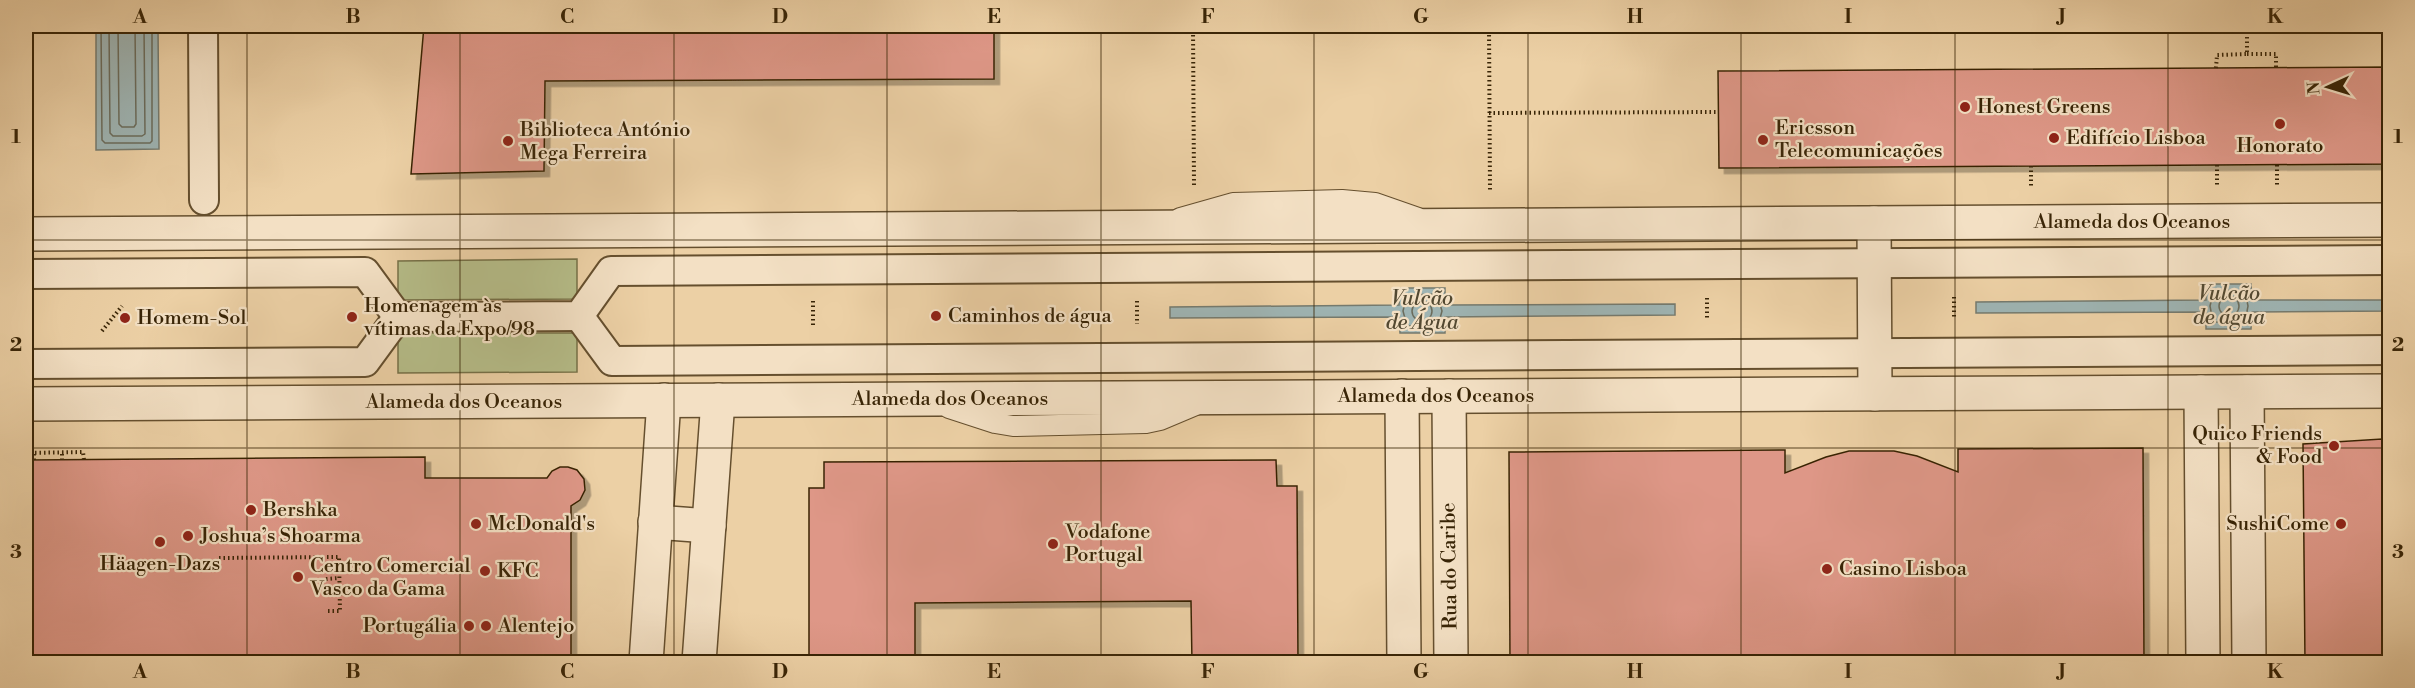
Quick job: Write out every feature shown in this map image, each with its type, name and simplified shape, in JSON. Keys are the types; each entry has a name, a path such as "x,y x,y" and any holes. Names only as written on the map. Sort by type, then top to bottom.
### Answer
{"street":[{"path":"203,26 204,200"},
{"name":"Alameda dos Oceanos","path":"26,234 2390,220"},
{"path":"1874,223 1875,394"},
{"name":"Alameda dos Oceanos","path":"2390,260 611,271 579,316 612,361 2390,350"},
{"path":"26,274 365,272 398,317 579,316"},
{"name":"Alameda dos Oceanos","path":"26,364 365,362 398,317"},
{"name":"Alameda dos Oceanos","path":"26,404 2390,391"},
{"path":"2201,392 2203,663"},
{"path":"2247,392 2248,663"},
{"path":"1402,396 1404,663"},
{"name":"Rua do Caribe","path":"1449,396 1450,663"},
{"path":"646,663 664,400"},
{"path":"699,663 718,400"},
{"path":"2201,466 2247,466"},
{"path":"1403,471 1449,470"},
{"path":"655,522 709,526"}],"path":[{"path":"1193,26 1194,185"},
{"path":"1489,26 1490,192"},
{"path":"2247,26 2247,54"},
{"path":"2216,68 2217,55 2276,54 2276,68"},
{"path":"1490,113 1719,112"},
{"path":"2217,165 2217,188"},
{"path":"2277,165 2277,187"},
{"path":"2031,166 2031,189"},
{"path":"813,269 813,359"},
{"path":"76,364 148,273"},
{"path":"1953,285 1954,330"},
{"path":"1707,286 1707,321"},
{"path":"1137,290 1137,335"},
{"path":"33,460 34,452"},
{"path":"62,452 62,460"},
{"path":"26,453 83,452 84,460"},
{"path":"219,558 339,557 340,611 325,611"},
{"path":"326,579 339,578"}],"green space":[{"path":"577,259 577,299 398,300 398,261"},
{"path":"398,333 577,333 577,372 398,373"}],"water":[{"path":"96,26 158,26 159,149 96,150"},
{"name":"Vulcão de água","path":"2206,284 2251,284 2252,300 2389,300 2389,311 2252,312 2251,329 2206,329 2206,312 1976,313 1976,302 2206,300"},
{"name":"Vulcão de Água","path":"1400,288 1445,288 1445,305 1675,304 1675,315 1445,317 1445,333 1400,333 1399,317 1170,318 1170,307 1399,305"}],"building":[{"path":"424,26 994,26 994,79 545,81 544,171 411,174"},
{"name":"Edifício Lisboa","path":"2390,67 2390,164 1719,168 1718,71"},
{"path":"2382,439 2384,663 2305,663 2303,444"},
{"name":"Casino Lisboa","path":"2143,448 2144,663 1510,663 1509,452 1785,450 1785,473 1826,457 1849,451 1894,451 1917,456 1958,472 1958,449"},
{"name":"Centro Comercial Vasco da Gama","path":"425,457 425,478 547,478 552,471 560,467 568,467 577,470 584,479 585,490 580,500 571,506 571,663 26,663 26,460"},
{"name":"Vodafone Portugal","path":"1276,460 1277,486 1297,486 1298,663 1192,663 1191,601 915,603 915,663 809,663 809,488 824,488 824,462"}],"place":[{"name":"Honest Greens","path":"1965,107"},
{"name":"Honorato","path":"2280,124"},
{"name":"Edifício Lisboa","path":"2054,138"},
{"name":"Ericsson Telecomunicações","path":"1763,140"},
{"name":"Biblioteca António Mega Ferreira","path":"508,141"},
{"name":"Caminhos de água","path":"936,316"},
{"name":"Homenagem às vítimas da Expo/98","path":"352,317"},
{"name":"Homem-Sol","path":"125,318"},
{"name":"Quico Friends & Food","path":"2334,446"},
{"name":"Bershka","path":"251,510"},
{"name":"McDonald's","path":"476,524"},
{"name":"SushiCome","path":"2341,524"},
{"name":"Joshua’s Shoarma","path":"188,536"},
{"name":"Häagen-Dazs","path":"160,542"},
{"name":"Vodafone Portugal","path":"1053,544"},
{"name":"Casino Lisboa","path":"1827,569"},
{"name":"KFC","path":"485,571"},
{"name":"Centro Comercial Vasco da Gama","path":"298,577"},
{"name":"Portugália","path":"469,626"},
{"name":"Alentejo","path":"486,626"}]}
